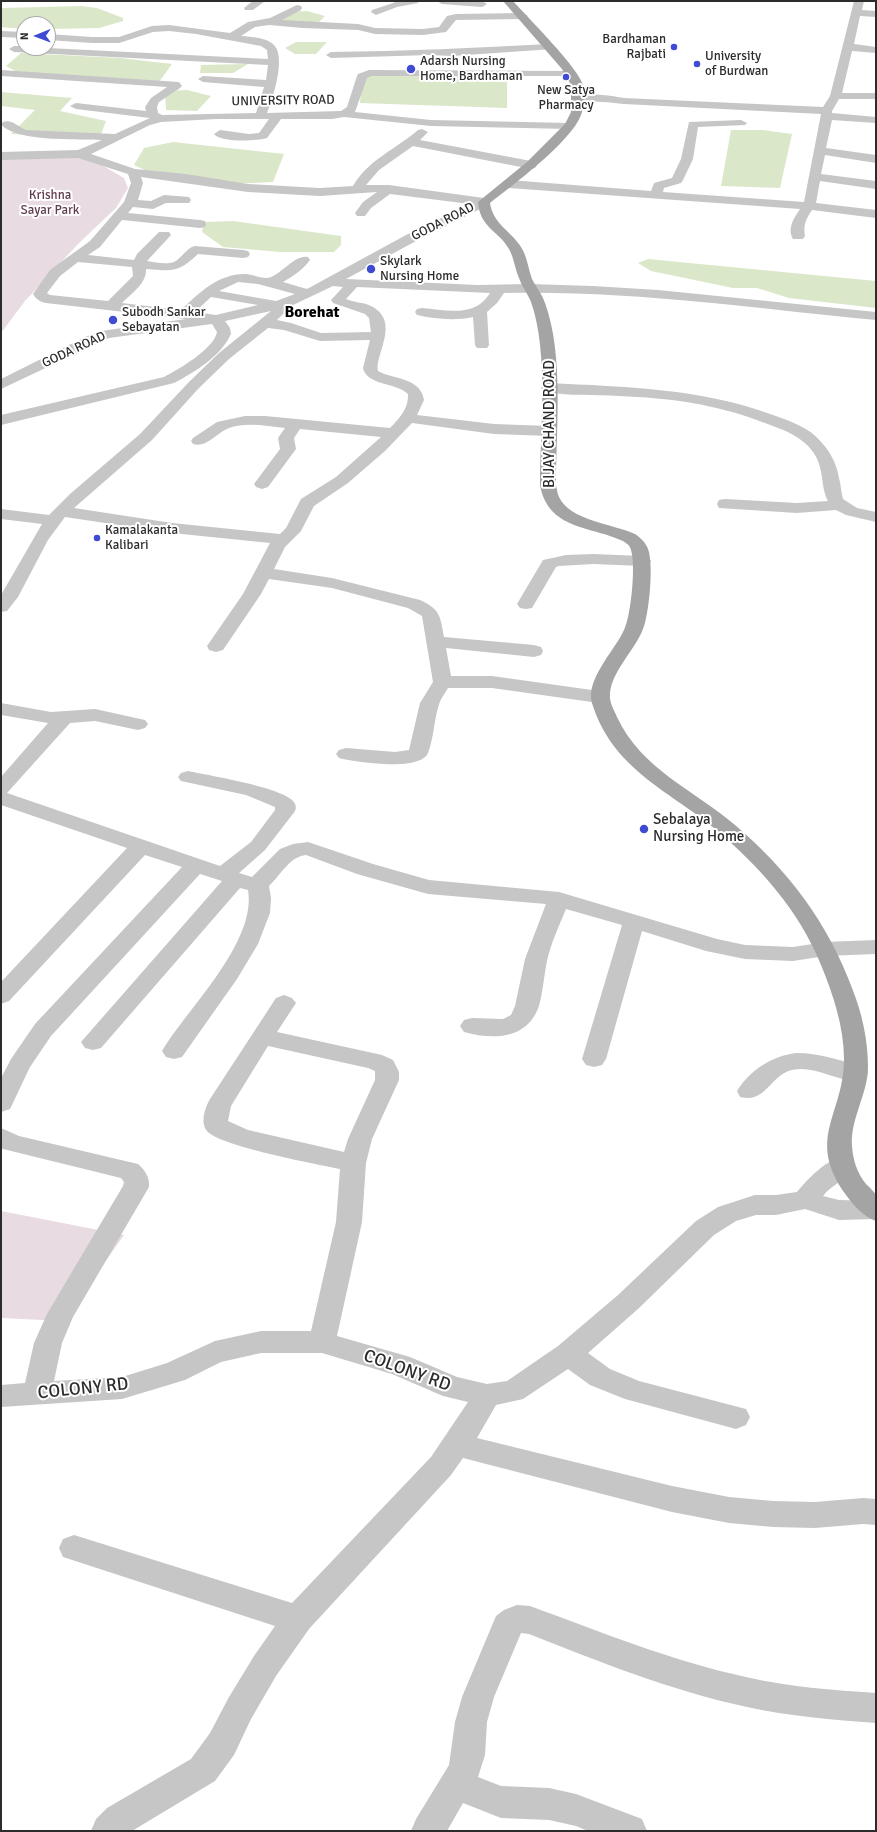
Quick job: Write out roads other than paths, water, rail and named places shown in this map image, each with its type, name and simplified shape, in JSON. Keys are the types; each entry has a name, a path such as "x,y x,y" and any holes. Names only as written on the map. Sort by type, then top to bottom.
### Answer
{"main road":[{"path":"484,202 509,184 531,165 570,126 577,112 577,85 570,74 549,47 507,7"},
{"name":"BIJAY CHAND ROAD","path":"484,202 484,211 487,219 505,236 514,248 530,288 538,301 546,326 549,352 548,485 551,498 560,509 576,520 625,535 638,545 642,561 638,612 634,628 626,646 602,681 599,697"},
{"path":"599,697 610,723 624,746 638,762 656,777 704,811 757,856 792,895 824,949 851,1019 856,1048 856,1073 840,1133 840,1155 842,1167 862,1197 876,1211"}],"street":[{"path":"249,8 260,1"},
{"path":"376,12 394,5 414,1"},
{"path":"442,1 507,7"},
{"path":"798,236 797,226 800,218 809,206 821,151 826,113 836,96 859,1"},
{"path":"231,37 252,24 270,22 297,25 358,27 375,31 423,32 442,30 451,18 507,7"},
{"path":"270,22 297,8"},
{"path":"857,13 876,14"},
{"path":"56,37 118,40 152,29 161,28 264,43 271,47 273,52 269,95 260,117"},
{"path":"1,34 16,36"},
{"path":"5,57 16,47"},
{"path":"331,55 406,54 430,52 452,53 549,47"},
{"path":"849,47 876,50"},
{"path":"14,49 272,62"},
{"path":"1,73 175,84 176,86 156,100 151,107 156,117"},
{"name":"UNIVERSITY ROAD","path":"1,156 79,154 93,149 156,117 277,117 332,116 344,114 352,109 362,76 369,73 570,74"},
{"path":"203,79 270,84"},
{"path":"80,86 112,90 165,93"},
{"path":"836,96 876,96"},
{"path":"577,101 587,98 603,98 624,101 826,113 876,120"},
{"path":"76,106 156,117"},
{"path":"344,114 431,123 570,126"},
{"path":"220,134 249,138 263,136 277,117"},
{"path":"358,188 363,179 375,167 412,142 431,123"},
{"path":"656,194 658,186 677,180 687,159 693,124 741,123"},
{"path":"7,124 15,130 26,133 117,137"},
{"path":"412,142 531,165"},
{"path":"821,151 876,159"},
{"path":"79,154 133,172 186,178 248,188 320,192 342,191 358,188 389,189 484,202"},
{"path":"1,420 169,380 182,373 219,342 224,334 223,328 216,319 112,305 46,299 40,294 56,274 96,244 130,203 137,183 133,172"},
{"path":"815,177 876,185"},
{"path":"509,184 809,206 876,214"},
{"path":"361,213 367,205 389,189"},
{"path":"130,203 154,205 164,199 185,200"},
{"name":"GODA ROAD","path":"1,385 90,340 106,334 216,319 281,304 308,294 411,238 484,202"},
{"path":"120,216 200,224"},
{"path":"112,305 136,282 140,276 139,265 142,258 164,235"},
{"path":"76,258 164,267 175,266 195,250 243,254"},
{"path":"271,283 291,271 303,260"},
{"path":"186,314 209,292 226,281 237,278 271,283 308,294"},
{"path":"331,282 499,289 530,288 658,294 876,316"},
{"path":"216,646 265,573 276,548 283,539 293,531 307,503 342,480 379,448 408,418 416,400 415,393 410,388 403,384 380,378 371,372 370,368 379,336 376,318 371,312 338,300 354,283"},
{"path":"422,312 469,314 480,312 493,301 499,289"},
{"path":"1,607 13,590 37,546 58,515 77,495 122,459 148,435 207,372 234,348 266,323 281,304 209,292"},
{"path":"480,312 482,345"},
{"path":"266,323 286,326 320,337 379,336"},
{"path":"549,388 664,394 701,399 732,406 784,424 801,432 814,444 827,460 834,497 839,504 847,509 876,517"},
{"path":"408,418 501,430 549,431"},
{"path":"199,441 211,429 231,422 265,421 394,433"},
{"path":"262,484 288,449 286,438 295,424"},
{"path":"725,504 797,508 839,504"},
{"path":"1,514 58,515 177,530 283,539"},
{"path":"526,604 549,564 553,561 567,559 642,561"},
{"path":"265,573 332,583 420,607 431,614 442,682 430,703 418,753 414,757 398,759 346,754"},
{"path":"436,642 534,650"},
{"path":"442,682 492,682 599,697"},
{"path":"1,709 37,716 64,717 95,715 138,724"},
{"path":"1,790 64,717"},
{"path":"93,1042 244,858 265,837 285,811 285,804 278,799 264,794 188,777"},
{"path":"1,798 229,878 251,884 258,883 262,880 292,850 308,848 365,869 428,887 558,899 714,946 744,952 793,954 824,949 876,947"},
{"path":"1,996 141,846"},
{"path":"1,1103 19,1065 43,1030 195,866"},
{"path":"174,1051 233,968 248,943 256,924 260,906 261,893 258,883"},
{"path":"472,1026 491,1028 507,1027 520,1020 527,1006 542,940 558,899"},
{"path":"594,1059 634,922"},
{"path":"284,1003 219,1105 216,1116 216,1125 224,1131 244,1138 353,1163"},
{"path":"263,1036 374,1061 385,1066 387,1072 387,1080 360,1139 353,1163 349,1222 322,1342"},
{"path":"749,1091 775,1067 784,1062 807,1061 856,1073"},
{"path":"1,1137 12,1143 130,1171 136,1176 138,1181 136,1187 61,1314 48,1343 37,1394"},
{"path":"842,1167 818,1184 805,1200 839,1210 876,1211"},
{"name":"COLONY RD","path":"1,1396 122,1388 175,1372 215,1352 261,1342 322,1342 400,1365 453,1388 487,1395 513,1391 568,1354 628,1302 705,1228 727,1214 755,1205 776,1205 805,1200"},
{"path":"568,1354 600,1376 635,1391 736,1418"},
{"path":"108,1831 119,1820 203,1770 222,1744 240,1708 265,1666 298,1619 440,1466 457,1444 487,1395"},
{"path":"457,1444 672,1499 729,1510 773,1514 815,1514 863,1511 876,1512"},
{"path":"74,1548 298,1619"},
{"path":"428,1831 464,1772 468,1755 471,1722 478,1697 507,1626 512,1621 521,1618 648,1663 729,1688 794,1700 876,1708"},
{"path":"457,1785 501,1802 549,1804 576,1810 597,1825 630,1831"}],"place":[{"name":"Bardhaman Rajbati","path":"674,47"},
{"name":"University of Burdwan","path":"697,64"},
{"name":"Adarsh Nursing Home, Bardhaman","path":"411,69"},
{"name":"New Satya Pharmacy","path":"566,77"},
{"name":"Skylark Nursing Home","path":"371,269"},
{"name":"Subodh Sankar Sebayatan","path":"113,320"},
{"name":"Kamalakanta Kalibari","path":"97,538"},
{"name":"Sebalaya Nursing Home","path":"644,829"}],"district":[{"name":"Borehat","path":"312,313"}],"park label":[{"name":"Krishna Sayar Park","path":"50,204"}]}
